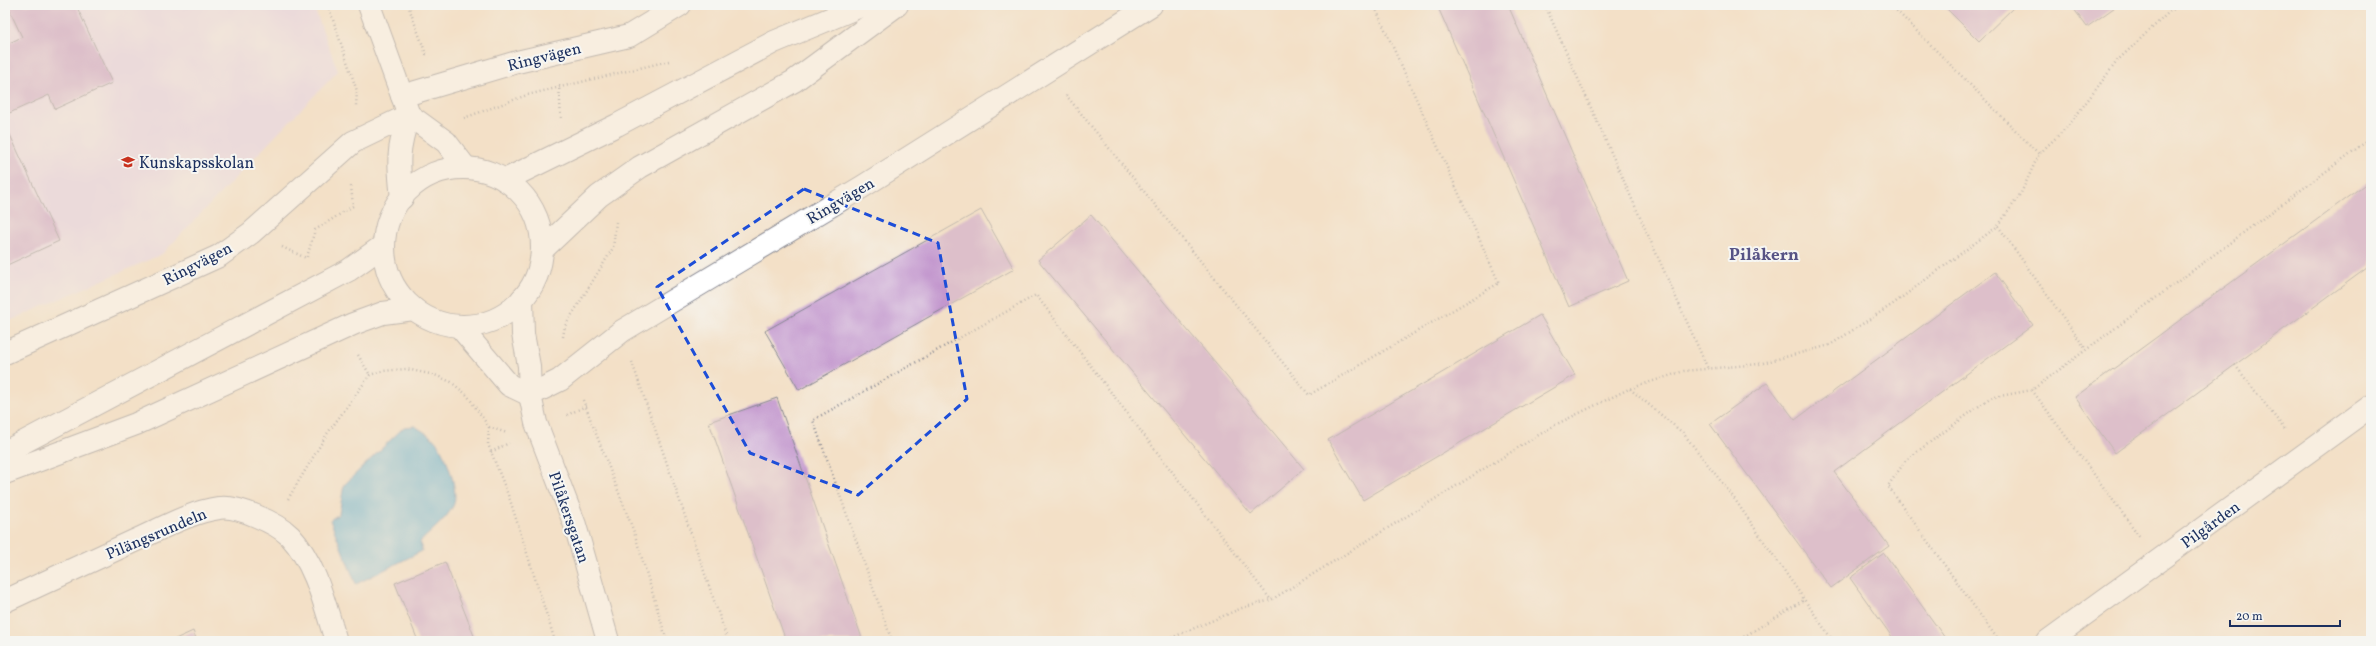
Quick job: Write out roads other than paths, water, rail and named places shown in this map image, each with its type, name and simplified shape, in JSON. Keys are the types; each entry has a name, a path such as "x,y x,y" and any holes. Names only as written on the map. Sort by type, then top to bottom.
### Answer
{"street":[{"path":"369,5 405,105 432,131 446,142 466,168"},
{"name":"Ringvägen","path":"5,353 218,256 250,233 353,142 405,105 517,62 629,36 680,5"},
{"path":"505,180 617,125 774,42 863,5"},
{"path":"542,250 599,196 640,167 794,81 897,5"},
{"name":"Ringvägen","path":"530,394 560,380 622,331 862,187 1150,5"},
{"path":"402,198 398,159 405,105"},
{"path":"466,168 486,172 505,180 516,188 533,210 538,223 542,250 536,276 522,299 509,311 494,320 476,325 459,326 438,321 414,309 401,295 392,280 386,263 384,245 387,228 402,198 415,185 430,175 447,170 466,168"},
{"path":"5,452 349,270 384,245"},
{"name":"Pilåkersgatan","path":"522,299 523,334 529,366 530,394 536,423 575,525 608,641"},
{"path":"5,473 136,424 353,324 383,313 414,309"},
{"path":"459,326 509,385 530,394"},
{"name":"Pilgården","path":"2048,641 2371,406"},
{"name":"Pilängsrundeln","path":"5,601 177,521 220,507 250,513 274,523 290,536 303,554 316,580 336,641"}],"water":[{"path":"415,426 435,440 441,449 451,474 455,492 453,506 442,521 420,542 422,551 356,584 330,520 339,514 344,485 404,427"}],"place":[{"name":"Kunskapsskolan","path":"128,162"}],"district":[{"name":"Pilåkern","path":"1764,254"}]}
